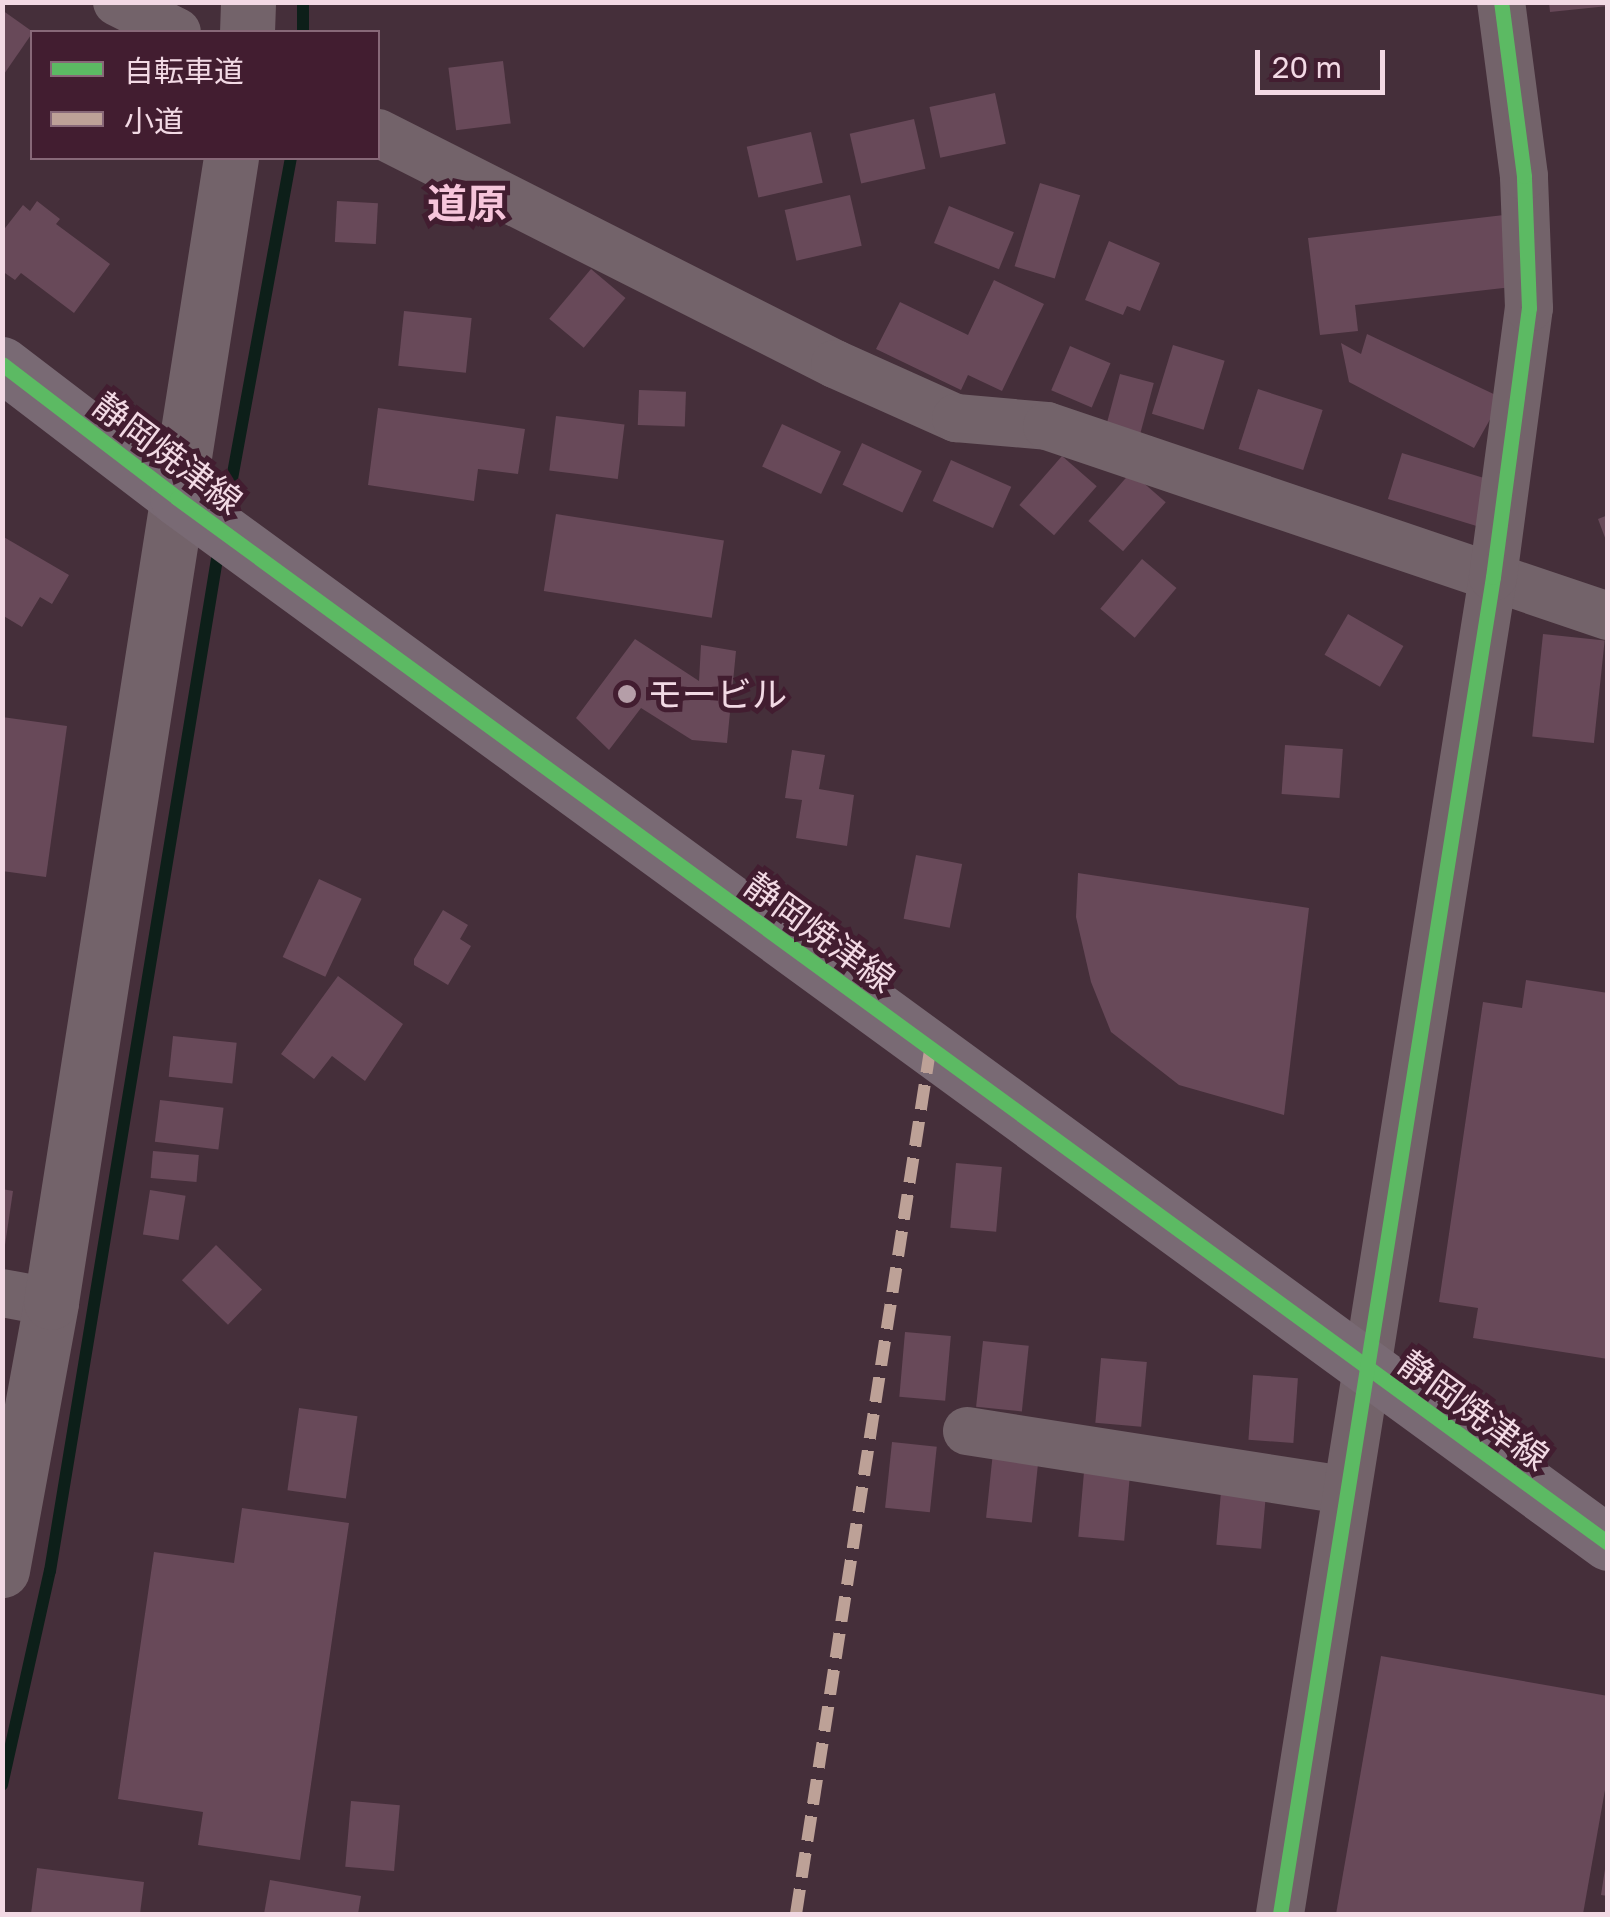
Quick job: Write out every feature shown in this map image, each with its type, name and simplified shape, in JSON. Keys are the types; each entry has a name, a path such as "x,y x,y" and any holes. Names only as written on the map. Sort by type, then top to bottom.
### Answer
{"main road":[{"name":"静岡焼津線","path":"2,364 177,498 1608,1543"}],"street":[{"path":"117,2 173,30"},
{"path":"247,30 248,2"},
{"path":"1280,1914 1364,1367 1493,576 1529,308 1524,176 1501,2"},
{"path":"380,134 835,364 956,418 1047,426 1608,616"},
{"path":"2,1570 27,1297 177,498 231,160"},
{"path":"967,1430 1345,1490"}],"building":[{"path":"1549,2 1608,2 1608,6 1550,12"},
{"path":"2,10 30,30 30,36 2,77"},
{"path":"503,61 511,124 456,130 448,68"},
{"path":"995,93 1006,144 940,158 929,107"},
{"path":"914,119 925,169 861,184 850,134"},
{"path":"811,132 823,183 758,198 747,147"},
{"path":"1040,183 1080,195 1055,278 1015,266"},
{"path":"850,195 862,246 796,261 785,210"},
{"path":"37,201 60,219 56,224 110,264 74,313 21,273 15,280 2,271 2,232 23,205 30,211"},
{"path":"337,201 378,203 376,244 335,242"},
{"path":"949,206 1014,232 999,269 934,243"},
{"path":"1504,215 1512,287 1355,305 1358,331 1320,335 1308,238"},
{"path":"1109,241 1160,263 1140,311 1127,306 1123,315 1085,300"},
{"path":"591,269 625,298 584,348 549,319"},
{"path":"994,280 1044,304 1002,391 968,375 961,390 876,349 900,302 968,335"},
{"path":"404,311 472,318 466,373 398,366"},
{"path":"1367,334 1502,398 1474,448 1349,382 1341,343 1361,354"},
{"path":"1173,345 1225,361 1204,430 1152,414"},
{"path":"1070,346 1111,363 1092,407 1051,390"},
{"path":"1120,374 1154,383 1140,434 1106,425"},
{"path":"1258,389 1323,410 1303,470 1239,449"},
{"path":"639,390 686,392 685,427 638,425"},
{"path":"378,408 525,429 518,474 478,469 474,501 368,485"},
{"path":"556,416 624,424 618,479 549,471"},
{"path":"782,424 841,451 821,494 762,467"},
{"path":"862,443 922,471 902,513 843,485"},
{"path":"1402,453 1494,481 1480,527 1388,499"},
{"path":"1062,456 1097,486 1054,535 1019,505"},
{"path":"951,460 1011,487 993,528 933,501"},
{"path":"1131,472 1166,502 1123,551 1088,521"},
{"path":"556,514 724,541 712,618 544,591"},
{"path":"1608,515 1608,543 1607,543 1598,519"},
{"path":"2,536 69,575 52,604 40,597 22,627 2,615"},
{"path":"1142,559 1176,588 1135,638 1100,609"},
{"path":"1348,614 1403,646 1380,687 1324,655"},
{"path":"1543,634 1605,640 1594,743 1532,736"},
{"path":"635,639 699,681 701,645 736,651 727,743 692,740 641,708 609,750 576,718"},
{"path":"2,717 67,726 46,877 2,871"},
{"path":"1285,745 1343,749 1339,798 1282,794"},
{"path":"792,750 825,755 819,789 854,795 847,846 796,838 802,800 785,798"},
{"path":"916,855 962,864 950,928 904,919"},
{"path":"1078,873 1309,908 1284,1115 1179,1085 1111,1032 1091,982 1076,917"},
{"path":"319,879 362,899 325,977 283,957"},
{"path":"443,910 468,925 460,939 471,946 448,985 414,965"},
{"path":"338,976 403,1024 365,1081 332,1056 314,1079 281,1054"},
{"path":"1526,980 1608,993 1608,1359 1473,1338 1478,1308 1439,1302 1483,1002 1522,1008"},
{"path":"173,1036 237,1043 232,1083 169,1077"},
{"path":"160,1100 224,1108 218,1149 155,1142"},
{"path":"153,1151 199,1155 196,1182 151,1178"},
{"path":"956,1163 1002,1167 996,1232 950,1228"},
{"path":"2,1189 13,1191 5,1245 2,1245"},
{"path":"150,1190 186,1196 179,1240 143,1234"},
{"path":"216,1245 262,1289 228,1325 182,1280"},
{"path":"905,1332 951,1336 945,1401 899,1397"},
{"path":"983,1341 1029,1346 1022,1411 976,1407"},
{"path":"1101,1358 1147,1362 1141,1427 1095,1423"},
{"path":"1253,1375 1298,1378 1293,1443 1248,1440"},
{"path":"299,1408 357,1416 346,1498 287,1490"},
{"path":"892,1442 937,1447 930,1512 885,1508"},
{"path":"993,1452 1039,1457 1032,1522 986,1518"},
{"path":"1084,1472 1130,1476 1124,1541 1078,1537"},
{"path":"1222,1480 1267,1484 1261,1549 1216,1545"},
{"path":"242,1508 349,1523 300,1860 198,1845 203,1812 118,1799 154,1552 234,1563"},
{"path":"1381,1656 1608,1696 1608,1773 1583,1914 1336,1914"},
{"path":"351,1801 400,1805 394,1871 345,1867"},
{"path":"37,1868 144,1882 140,1914 31,1914"},
{"path":"1608,1869 1608,1896 1601,1895"},
{"path":"270,1880 361,1896 358,1914 264,1914"}],"waterway":[{"path":"303,2 303,30"},
{"path":"225,517 291,160"},
{"path":"2,1785 50,1571 219,547"}],"marked path":[{"path":"796,1914 930,1050"}],"cycle path":[{"path":"1280,1914 1493,577 1529,308 1524,176 1501,2"},
{"path":"2,364 177,498 1608,1543"}],"place":[{"name":"モービル","path":"627,694"}],"district":[{"name":"道原","path":"467,203"}]}
